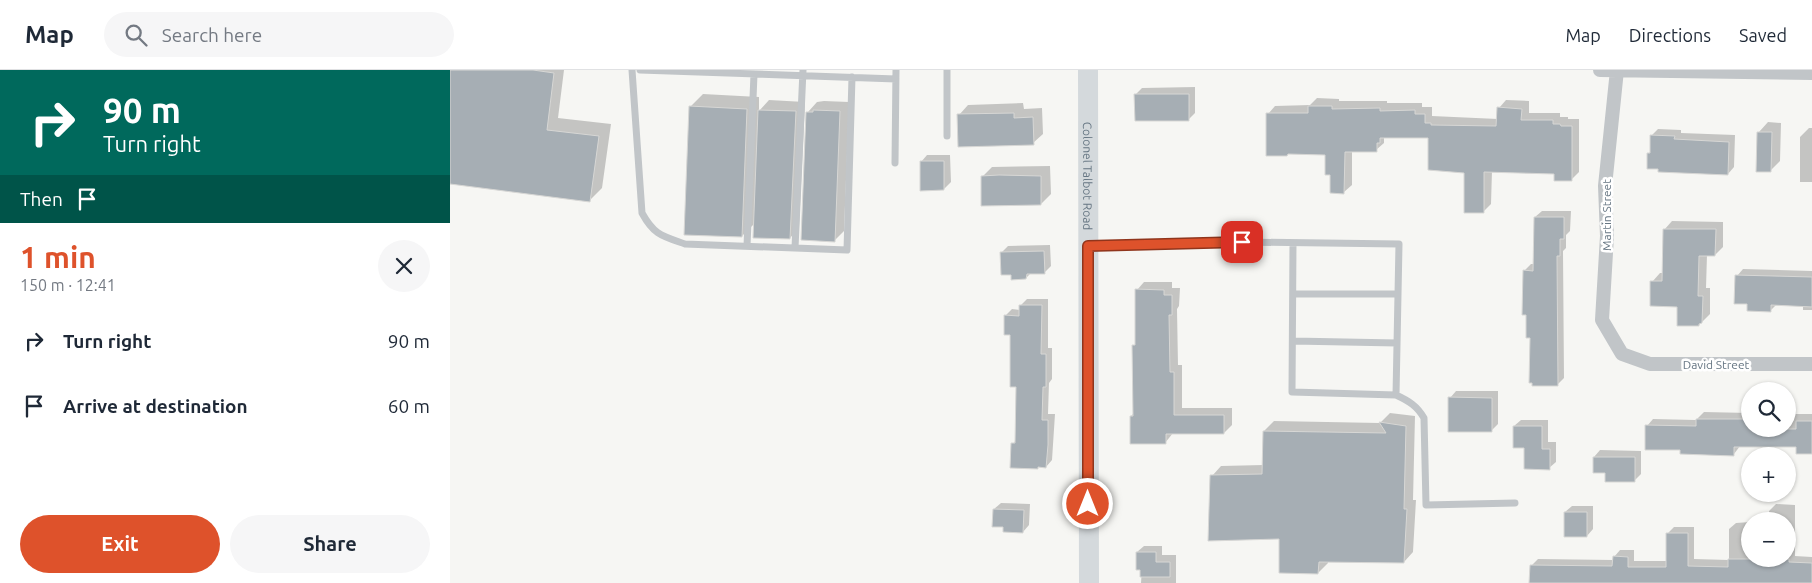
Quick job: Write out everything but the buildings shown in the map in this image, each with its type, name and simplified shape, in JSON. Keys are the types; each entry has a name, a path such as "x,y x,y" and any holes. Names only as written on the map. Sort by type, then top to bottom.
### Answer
{"main road":[{"name":"Colonel Talbot Road","path":"1088,70 1089,583"}],"street":[{"path":"1600,70 1812,73"},
{"name":"Martin Street","path":"1617,70 1605,186 1607,236 1602,320 1622,354"},
{"name":"David Street","path":"1622,354 1650,364 1812,364"}],"lane":[{"path":"632,70 642,213 650,228 663,237 685,244 847,250 852,77"},
{"path":"640,70 754,74 803,73 896,79"},
{"path":"895,163 896,70"},
{"path":"947,70 947,136"},
{"path":"795,248 803,73"},
{"path":"747,246 754,74"},
{"path":"1088,246 1242,242 1399,244 1396,395"},
{"path":"1293,243 1292,392 1396,395 1410,401 1419,408 1424,418 1426,505 1515,503"},
{"path":"1294,294 1398,294"},
{"path":"1293,341 1397,343"}],"route":[{"path":"1088,504 1088,246 1242,242"}]}
